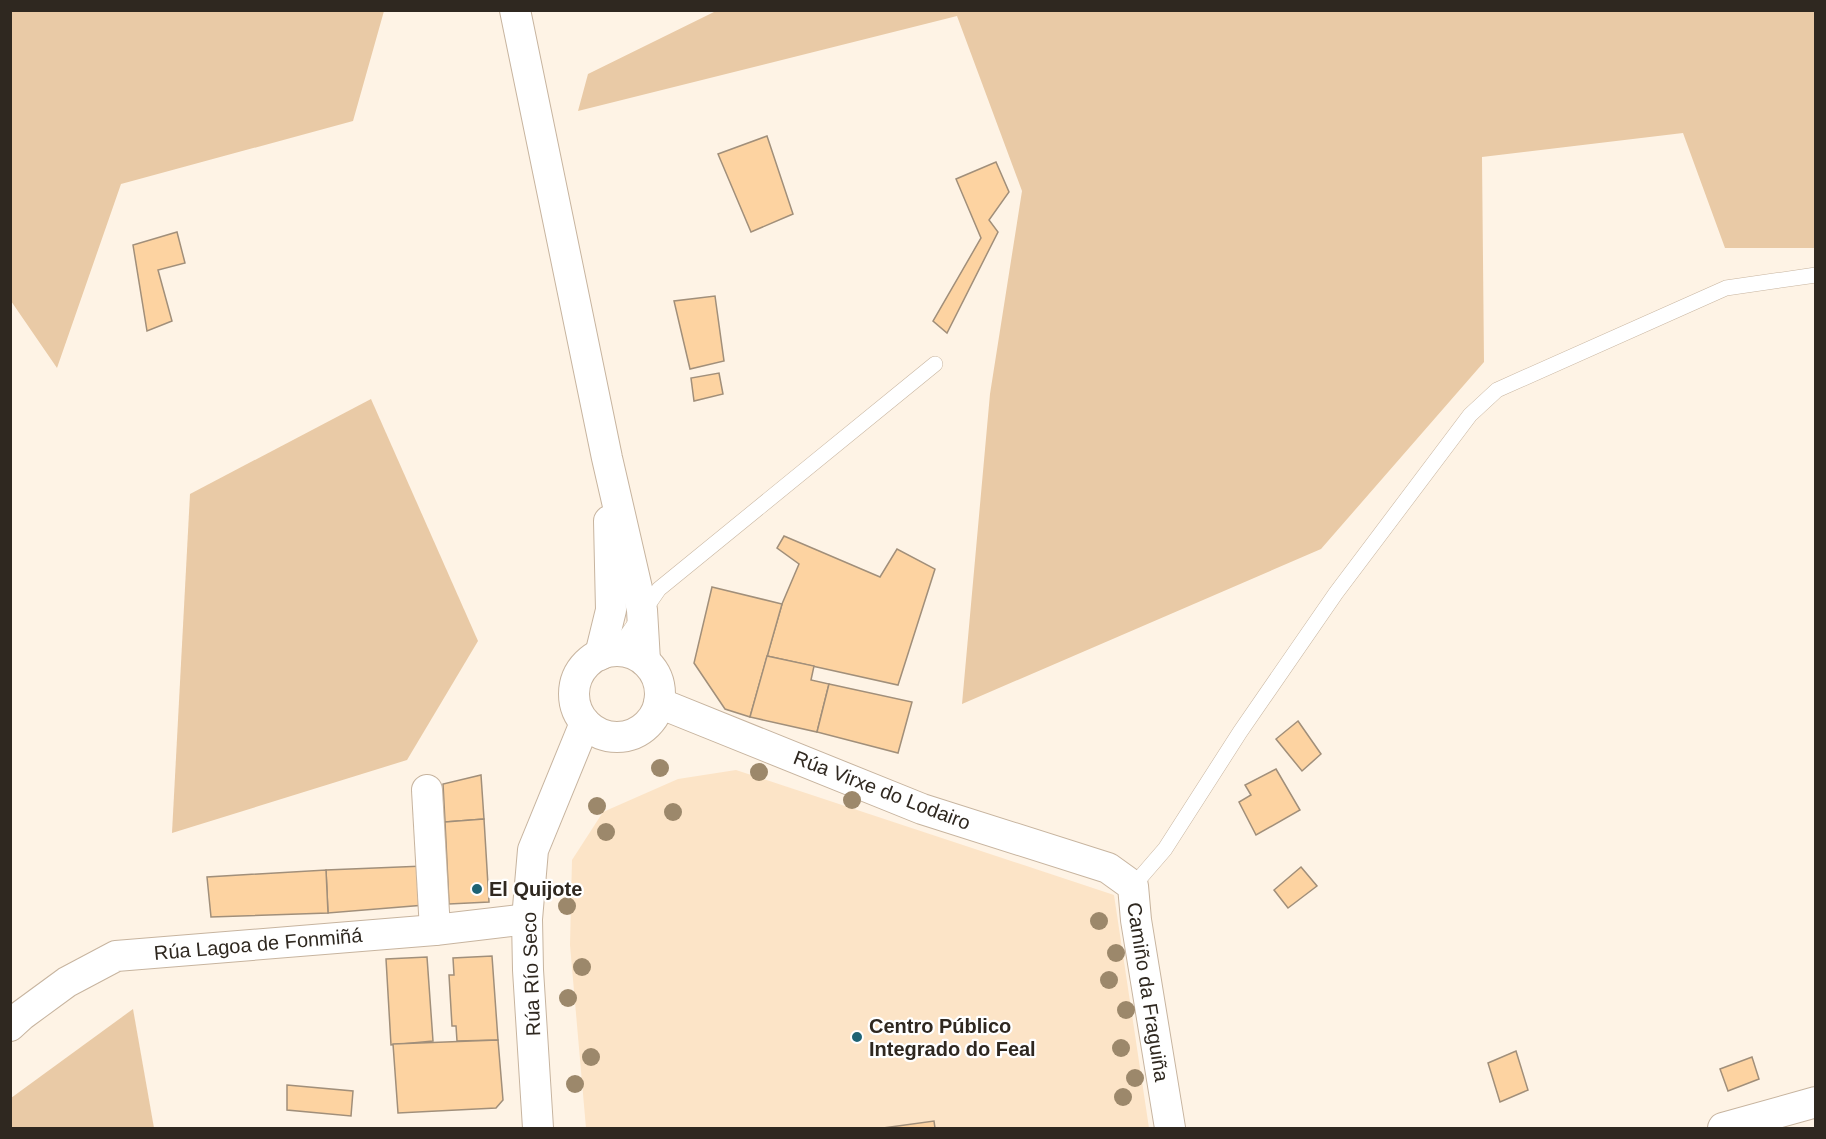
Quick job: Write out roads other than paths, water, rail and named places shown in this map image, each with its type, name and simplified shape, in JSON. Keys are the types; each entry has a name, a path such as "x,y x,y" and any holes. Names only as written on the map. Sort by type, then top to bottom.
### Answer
{"street":[{"path":"515,10 642,610 645,661"},
{"path":"608,458 611,609 608,653"},
{"path":"627,652 645,661 658,680 659,703 655,716 646,727 628,735 608,736 595,731 585,723 578,713 575,702 577,679 590,661 608,653 627,652"},
{"name":"Rúa Virxe do Lodairo","path":"659,703 922,809 1108,868"},
{"name":"Rúa Río Seco","path":"538,1128 526,919 533,850 585,723"},
{"path":"428,790 435,930"},
{"name":"Camiño da Fraguiña","path":"1108,868 1133,886 1136,920 1170,1128"},
{"name":"Rúa Lagoa de Fonmiñá","path":"10,1026 68,982 116,956 435,930 526,919"},
{"path":"1723,1128 1815,1102"}],"lane":[{"path":"1133,886 1165,849 1240,732 1336,593 1470,415 1497,390 1726,288 1815,275"},
{"path":"608,653 659,589 935,364"}],"place":[{"name":"El Quijote","path":"477,889"},
{"name":"Centro Público Integrado do Feal","path":"857,1037"}]}
